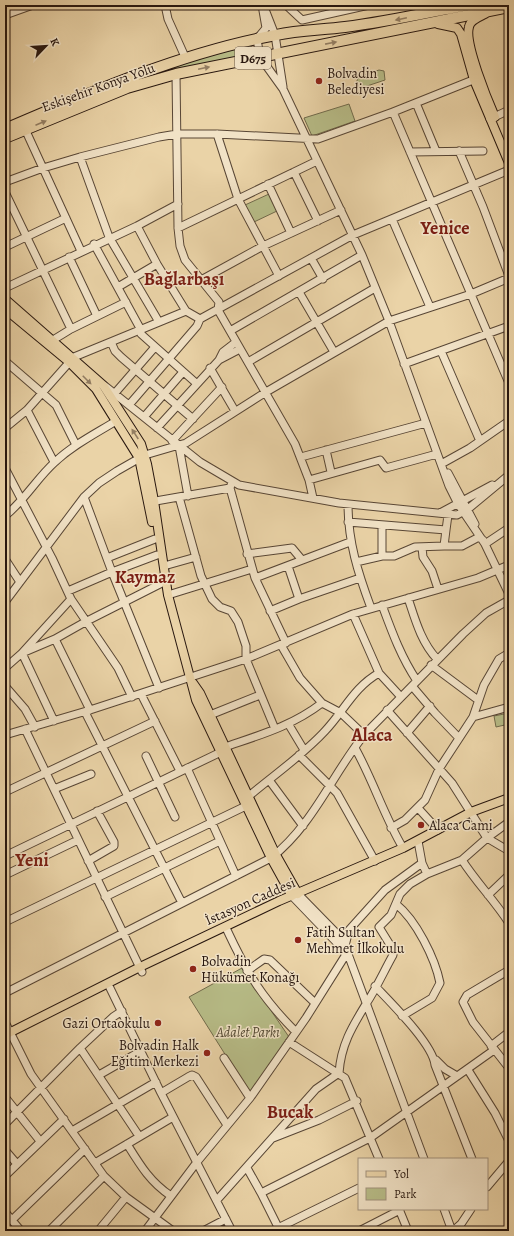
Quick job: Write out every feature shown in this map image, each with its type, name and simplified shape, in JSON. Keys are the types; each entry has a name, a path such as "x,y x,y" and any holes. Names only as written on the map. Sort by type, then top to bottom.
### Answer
{"highway":[{"name":"Eskişehir Konya Yolu","path":"5,129 91,92 186,59 257,39 275,35 391,21 447,7 467,5"},
{"name":"Eskişehir Konya Yolu","path":"5,138 127,88 176,74 509,7"}],"main road":[{"path":"476,78 468,32 469,26 472,22 490,10"},
{"path":"431,23 448,24 457,28 461,34 476,78 509,163"},
{"path":"492,118 509,149"},
{"path":"5,302 53,340 71,360 96,390 142,457"},
{"path":"5,302 71,360 103,385 141,444 142,457 164,566 165,582"},
{"path":"5,1040 9,1035 110,988 141,969 227,930 295,895 273,857 223,750 196,700 157,555 151,502"},
{"path":"189,678 200,693 223,750"},
{"name":"İstasyon Caddesi","path":"9,1035 278,901 403,848 471,812 509,798"}],"street":[{"path":"5,15 33,5"},
{"path":"165,5 168,19 186,59"},
{"path":"262,5 271,21 275,35 283,89"},
{"path":"262,5 266,28 257,39 260,57 283,89 353,235 389,321 437,454 460,502 479,537 485,544"},
{"path":"286,5 302,20 353,7 369,5"},
{"path":"176,74 178,228 180,246 185,260 219,302 218,310 295,444 309,480 313,498"},
{"path":"5,182 43,168 126,144 177,134 217,134 318,139 393,112 476,78"},
{"path":"416,103 436,151"},
{"path":"492,118 509,110"},
{"path":"393,112 433,202 487,334 509,383"},
{"path":"25,129 81,251"},
{"path":"217,134 238,199 279,276"},
{"path":"5,602 84,497 99,483 142,457 186,443 266,392 389,321 471,294 509,277 474,185 459,151"},
{"path":"410,152 483,151"},
{"path":"80,157 109,238 159,322"},
{"path":"178,228 318,161"},
{"path":"129,405 197,326 200,319 353,235 509,170"},
{"path":"294,172 318,221"},
{"path":"268,184 291,233"},
{"path":"5,192 71,328"},
{"path":"5,288 94,244 137,226 178,204"},
{"path":"201,280 263,246 341,210"},
{"path":"5,247 66,218"},
{"path":"392,219 430,307"},
{"path":"137,226 157,264 186,311 200,319"},
{"path":"94,244 141,330 141,334 196,383"},
{"path":"230,331 323,279 362,255"},
{"path":"69,257 97,316"},
{"path":"311,258 323,279"},
{"path":"118,287 157,264"},
{"path":"248,362 375,288"},
{"path":"299,292 334,352"},
{"path":"53,340 71,328 126,302"},
{"path":"5,428 27,410 71,360 186,311"},
{"path":"404,364 509,326"},
{"path":"111,342 115,351 193,419"},
{"path":"219,360 223,352 236,342"},
{"path":"114,393 155,347"},
{"path":"157,428 210,368 219,360 240,349"},
{"path":"441,351 480,441"},
{"path":"5,361 56,405 76,444"},
{"path":"210,368 235,411"},
{"path":"144,417 183,372"},
{"path":"103,385 172,441 231,485 252,570 300,678 322,703 341,713 364,735"},
{"path":"172,441 222,388"},
{"path":"27,410 54,462"},
{"path":"5,516 22,501 54,462 76,444 116,421"},
{"path":"443,463 480,441 509,421"},
{"path":"301,457 426,423"},
{"path":"179,446 188,496"},
{"path":"326,450 331,472"},
{"path":"437,454 443,463 460,502"},
{"path":"309,480 331,472 380,460 386,468 437,454"},
{"path":"5,468 71,599 118,668 132,697"},
{"path":"444,514 460,502 507,476"},
{"path":"151,502 188,496 231,485 239,485 348,504 457,515 465,511 507,476"},
{"path":"84,497 112,572 159,688"},
{"path":"179,497 204,584 212,599 220,607 231,612 238,622 246,646 246,659 274,730"},
{"path":"348,504 350,542 360,578 371,608"},
{"path":"465,511 485,544 509,594"},
{"path":"444,514 446,530 444,546"},
{"path":"348,522 446,530"},
{"path":"382,525 382,556"},
{"path":"485,544 509,528"},
{"path":"356,562 382,556 394,556 415,547 462,546 479,537"},
{"path":"107,558 155,539"},
{"path":"255,578 350,542"},
{"path":"422,547 423,557 432,571 438,589"},
{"path":"247,554 292,548 302,560"},
{"path":"68,591 157,555"},
{"path":"164,566 196,557"},
{"path":"5,559 20,582"},
{"path":"5,735 88,711 246,659 353,614 438,589 498,570 509,565"},
{"path":"288,566 299,599"},
{"path":"168,595 252,570"},
{"path":"270,611 299,599 360,578"},
{"path":"22,653 55,639 86,620 165,582"},
{"path":"408,598 423,640 429,651 436,659"},
{"path":"5,668 22,653 71,599"},
{"path":"5,993 273,857 303,826 315,811 354,748 364,735 436,659 486,613 509,600"},
{"path":"382,605 399,650 414,683 430,706 459,738"},
{"path":"353,614 379,673 401,697"},
{"path":"55,639 102,745 182,903"},
{"path":"22,653 54,721"},
{"path":"391,828 405,820 425,800 439,769 473,717 478,700 499,660 509,653"},
{"path":"431,664 478,700"},
{"path":"5,922 211,822 248,802 269,780 325,732 341,713 353,693 365,682 379,673"},
{"path":"5,686 25,709 35,727"},
{"path":"141,694 180,771"},
{"path":"210,715 260,695"},
{"path":"5,856 223,750 289,725 305,716 322,703"},
{"path":"406,733 430,706"},
{"path":"473,717 509,707"},
{"path":"387,710 406,733 452,782 487,838 509,851"},
{"path":"5,792 155,721"},
{"path":"289,725 302,753 331,785 343,802 375,860"},
{"path":"26,729 122,934 141,969"},
{"path":"354,748 369,773 379,802 391,828 403,848"},
{"path":"146,756 176,817"},
{"path":"187,768 236,876"},
{"path":"54,789 91,774"},
{"path":"269,780 303,826"},
{"path":"418,808 438,830"},
{"path":"88,861 114,846 114,842 97,811"},
{"path":"339,1073 340,1057 347,1038 393,955 392,948 379,927 390,915 404,889 427,874 462,860 487,838 509,822"},
{"path":"5,875 78,840"},
{"path":"418,841 422,863 427,874"},
{"path":"105,897 220,842"},
{"path":"462,860 476,882 509,923"},
{"path":"144,1231 197,1162 250,1098 296,1032 345,956 345,946 349,930 385,890 422,863"},
{"path":"488,895 509,875"},
{"path":"397,882 404,889"},
{"path":"295,895 342,939 353,972"},
{"path":"295,895 341,947 366,1004 424,1158"},
{"path":"396,904 406,913 434,960 440,983 432,998 402,1016"},
{"path":"227,930 247,971 267,1002 296,1032"},
{"path":"247,971 264,959 270,960 315,1003"},
{"path":"509,970 467,995 463,1002 473,1022 509,1068"},
{"path":"375,986 420,1036 444,1070 457,1076"},
{"path":"110,988 173,1117 232,1231"},
{"path":"5,1124 80,1048 113,1017 122,1011"},
{"path":"5,1022 9,1035 31,1074 104,1176 126,1197 173,1231"},
{"path":"261,1193 370,1138 406,1114 443,1085 468,1070 509,1032"},
{"path":"289,1042 346,1078 379,1158"},
{"path":"80,1048 139,1136"},
{"path":"99,1075 141,1051"},
{"path":"224,1058 250,1098"},
{"path":"435,1058 443,1085 472,1158"},
{"path":"468,1070 495,1113 509,1141"},
{"path":"217,1200 316,1089 339,1073"},
{"path":"161,1093 192,1075 196,1077 227,1125"},
{"path":"72,1131 156,1082"},
{"path":"5,1097 16,1113 40,1141"},
{"path":"273,1138 305,1126 356,1101"},
{"path":"95,1163 173,1117"},
{"path":"5,1176 64,1119"},
{"path":"127,1144 143,1171 152,1182 171,1196"},
{"path":"12,1220 85,1149"},
{"path":"5,1150 17,1164"},
{"path":"488,1186 509,1161"},
{"path":"247,1168 279,1229 358,1189"},
{"path":"49,1231 104,1176"},
{"path":"98,1231 126,1197"},
{"path":"359,1231 400,1210 408,1231"},
{"path":"444,1210 452,1231 461,1224 470,1210"},
{"path":"5,1212 21,1231"},
{"path":"203,1231 226,1219"}],"green space":[{"path":"250,44 254,53 182,69 57,109 183,63"},
{"path":"379,70 384,71 385,80 361,88 358,86 357,80 361,76"},
{"path":"349,104 355,121 312,136 304,118"},
{"path":"269,194 277,211 254,222 245,205"},
{"path":"509,713 509,724 496,727 494,716"},
{"name":"Adalet Parkı","path":"242,968 289,1037 250,1094 189,997"}],"place":[{"name":"Bolvadin Belediyesi","path":"319,81"},
{"name":"Alaca Cami","path":"421,825"},
{"name":"Fatih Sultan Mehmet İlkokulu","path":"298,940"},
{"name":"Bolvadin Hükümet Konağı","path":"193,969"},
{"name":"Gazi Ortaokulu","path":"158,1023"},
{"name":"Bolvadin Halk Eğitim Merkezi","path":"207,1053"}],"district":[{"name":"Yenice","path":"445,228"},
{"name":"Bağlarbaşı","path":"184,279"},
{"name":"Kaymaz","path":"145,577"},
{"name":"Alaca","path":"372,735"},
{"name":"Yeni","path":"32,860"},
{"name":"Bucak","path":"290,1112"}]}
